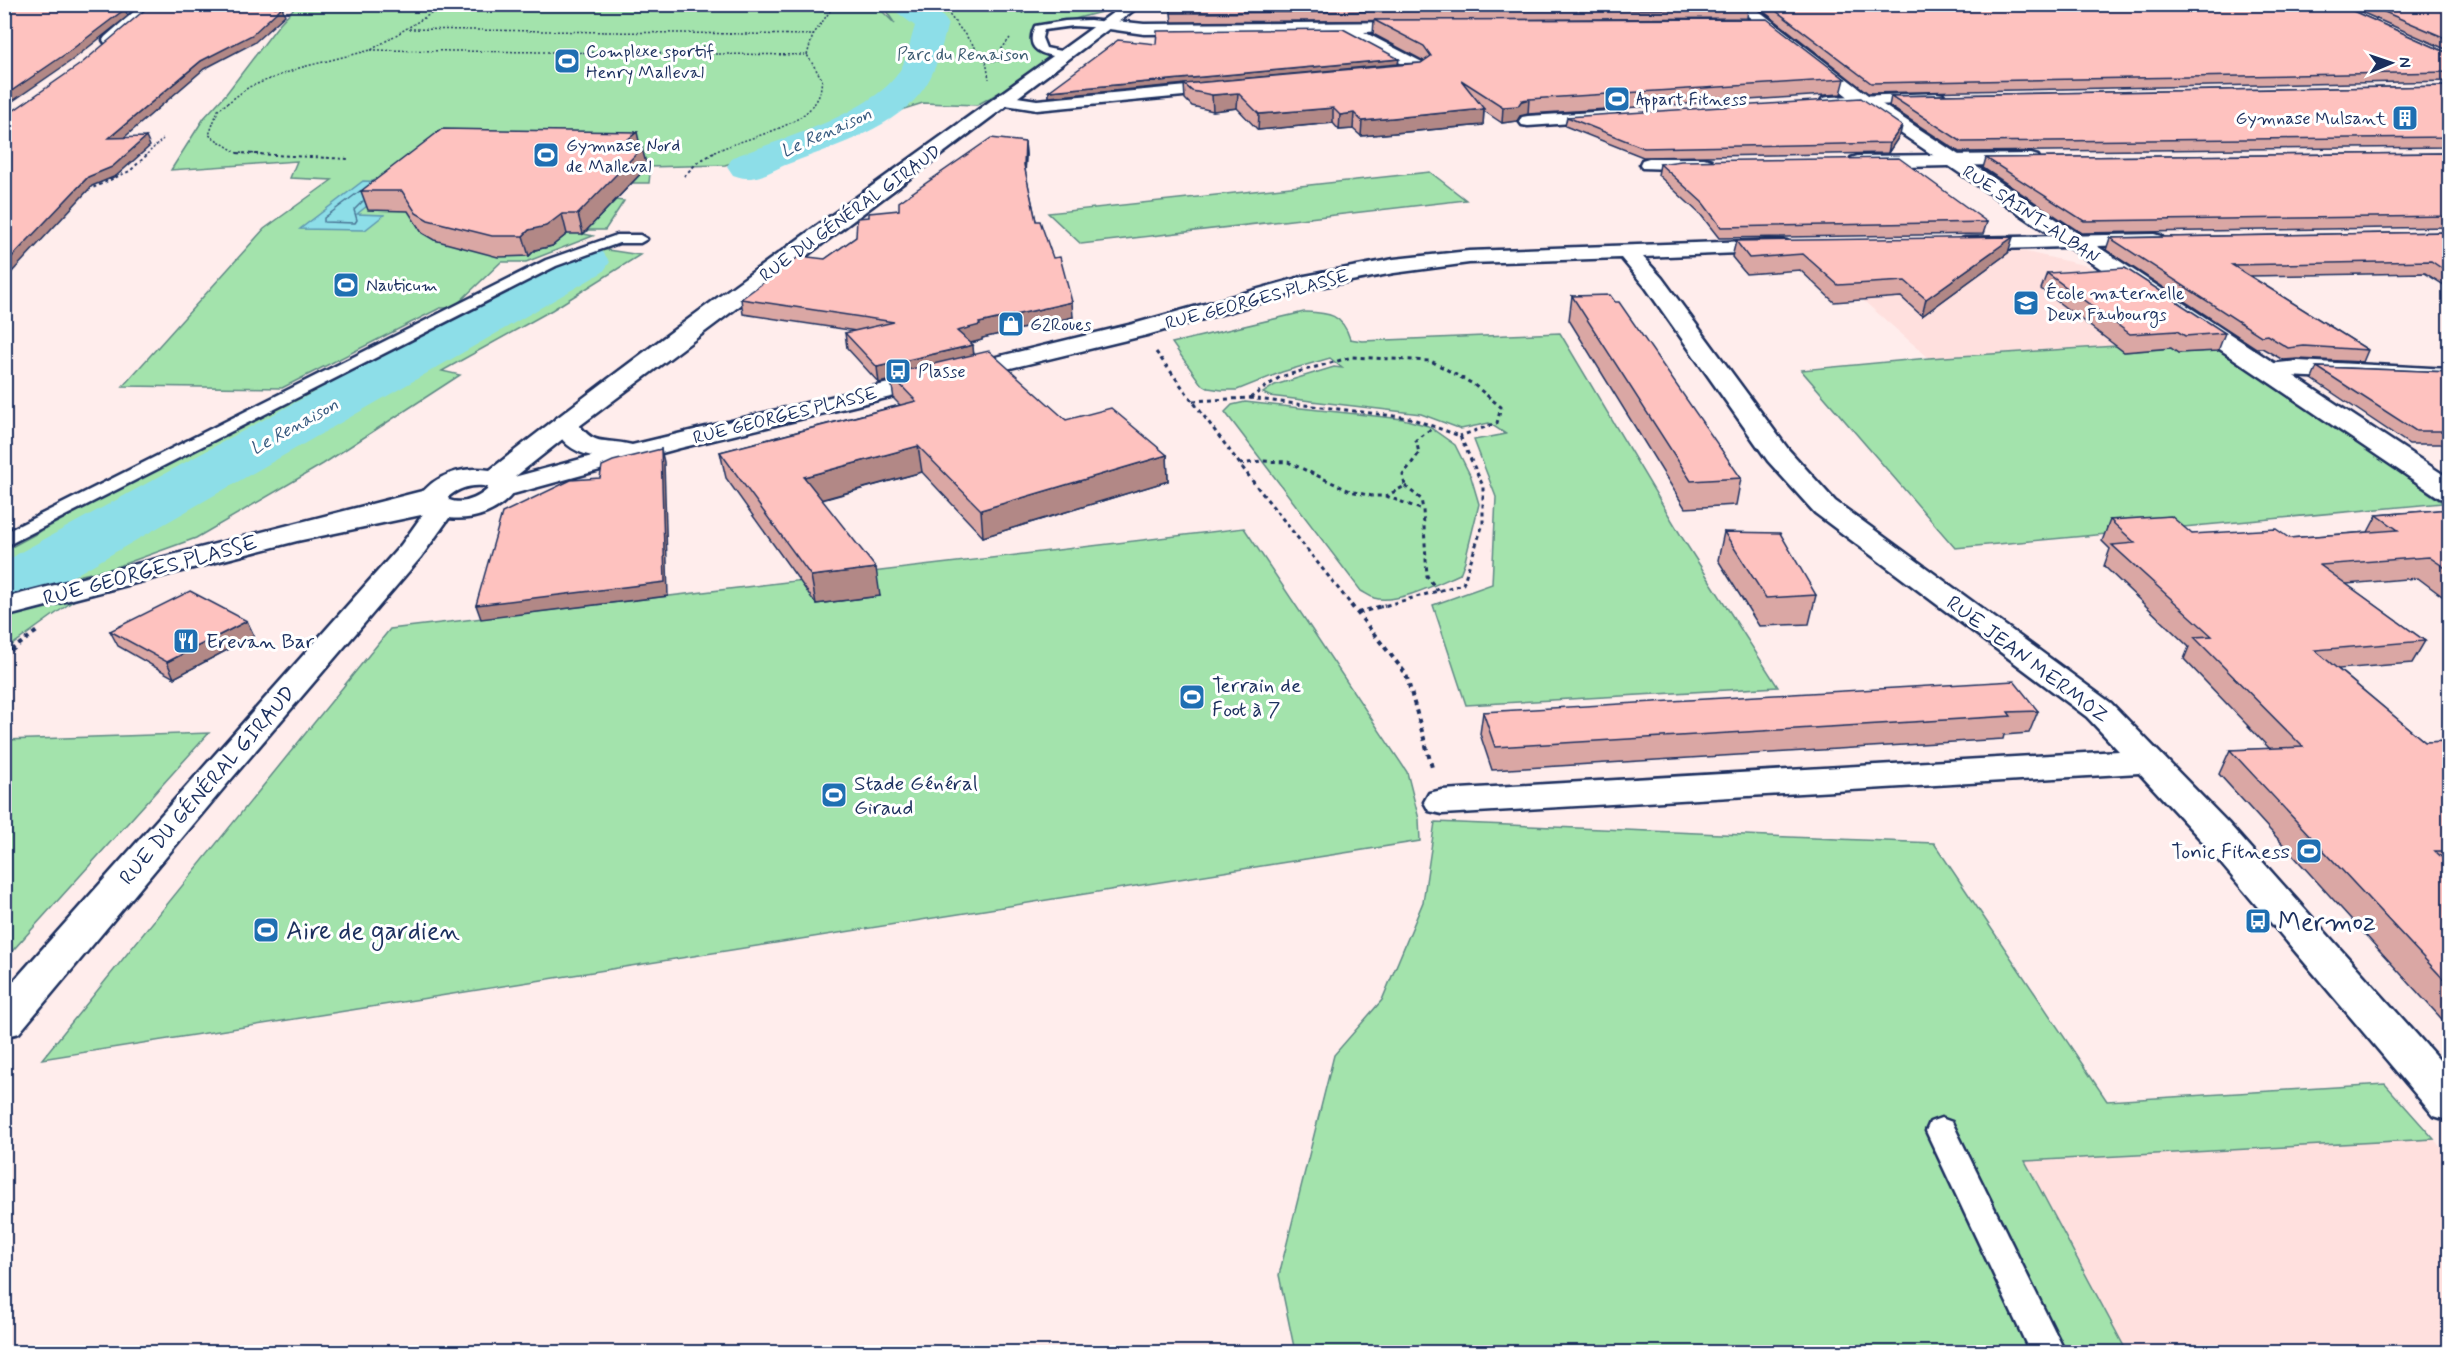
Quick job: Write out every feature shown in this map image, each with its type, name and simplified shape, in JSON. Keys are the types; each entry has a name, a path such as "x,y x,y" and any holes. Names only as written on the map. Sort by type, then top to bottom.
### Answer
{"street":[{"path":"96,52 139,17 145,10 142,4"},
{"name":"RUE DU GÉNÉRAL GIRAUD","path":"492,482 565,424 1136,4"},
{"name":"RUE SAINT-ALBAN","path":"1740,4 1862,99 1951,161 2450,492"},
{"path":"1107,25 1144,29 1427,27"},
{"path":"1738,26 1765,25"},
{"path":"1343,27 1416,65 1420,70 1374,74"},
{"path":"1005,100 1037,105 1246,86"},
{"path":"1814,103 1862,99 1949,98"},
{"path":"1528,121 1623,115"},
{"path":"1837,162 2049,160"},
{"path":"1649,164 1720,164"},
{"path":"1946,244 2175,240"},
{"name":"RUE GEORGES PLASSE","path":"492,482 634,452 1139,330 1305,283 1394,266 1469,256 1795,246"},
{"name":"RUE JEAN MERMOZ","path":"1626,251 1654,283 1778,455 1825,507 2099,710 2150,761 2215,832 2450,1103"},
{"path":"2268,370 2298,368 2450,376"},
{"name":"RUE GEORGES PLASSE","path":"565,424 572,439 588,448 634,452"},
{"path":"444,504 443,487 492,482"},
{"name":"RUE DU GÉNÉRAL GIRAUD","path":"4,1021 411,551 444,504"},
{"name":"RUE GEORGES PLASSE","path":"4,608 295,532 444,504"},
{"path":"1442,802 2150,761"}],"lane":[{"path":"1143,4 1206,4"},
{"path":"1066,55 1042,51 1037,38 1039,28 1079,22 1107,25"},
{"path":"4,541 551,263 617,239 640,239"},
{"path":"1941,1131 2049,1353"}],"path":[{"path":"371,50 447,4"},
{"path":"684,176 693,166 720,148 791,122 818,100 822,79 807,55 813,35 835,4"},
{"path":"948,4 947,12 986,61 993,92 1005,100"},
{"path":"409,29 813,35"},
{"path":"348,159 237,153 210,135 218,110 249,87 299,68 371,50 807,55"},
{"path":"87,190 130,171 163,139"},
{"path":"1139,330 1239,464 1406,674 1442,802"},
{"path":"1192,401 1250,398 1410,418 1460,436 1497,423 1501,407 1473,384 1431,361 1353,357 1280,378 1250,398"},
{"path":"1435,427 1424,432 1416,440 1419,453 1403,475 1405,486 1421,499 1427,576 1438,591"},
{"path":"1358,613 1463,584 1483,524 1483,486 1460,436"},
{"path":"1239,464 1262,461 1288,462 1350,491 1372,496 1386,496 1423,510"},
{"path":"1386,496 1405,486"}],"shaded area":[{"path":"2022,251 2088,266 2197,340 1929,358 1842,282 1817,255"},
{"path":"2434,1139 2449,1158 2449,1352 2127,1352 2024,1161"}],"green space":[{"name":"Parc du Renaison","path":"875,4 895,24 882,5 1119,5 1113,9 1039,28 1040,51 1066,55 977,105 923,103 725,165 647,167 642,172 650,173 649,183 632,183 615,200 624,201 605,230 588,230 584,234 593,236 526,262 501,262 453,308 440,308 282,388 123,386 264,229 332,180 290,178 297,161 171,170 204,118 297,5"},
{"path":"1430,172 1466,200 1081,244 1048,213"},
{"path":"601,249 640,255 552,310 442,371 460,375 323,464 196,538 113,568 5,592 4,551 156,469 501,293"},
{"path":"1304,312 1333,316 1343,324 1350,339 1362,341 1560,333 1683,539 1778,687 1466,705 1433,605 1492,584 1496,497 1474,440 1506,434 1489,423 1461,429 1421,414 1269,396 1263,393 1275,385 1334,367 1342,368 1330,358 1282,372 1237,390 1208,388 1201,384 1172,343"},
{"path":"2166,345 2178,353 2225,350 2443,503 1955,548 1801,370 1929,358 2116,346 2124,352 2163,349"},
{"path":"1245,402 1403,419 1428,426 1455,445 1471,477 1479,504 1460,574 1417,592 1394,598 1374,598 1361,591 1225,412 1232,405"},
{"name":"Stade Général Giraud","path":"1244,528 1407,772 1419,819 1420,841 42,1059 390,629"},
{"path":"80,596 5,650 5,614"},
{"path":"209,733 5,959 5,740"},
{"path":"1435,822 1934,843 2107,1101 2385,1084 2434,1139 2025,1161 2127,1352 1295,1352 1279,1275 1334,1055 1382,1000 1423,902"}],"water":[{"path":"363,181 397,182 357,214 384,215 365,230 300,229"}],"building":[{"path":"4,4 72,4 72,9 125,9 67,53 4,96"},
{"path":"1171,4 1743,4 1748,9 1171,13"},
{"path":"1767,4 2337,4 2450,54 2450,72 1871,83"},
{"path":"2366,4 2450,4 2450,40"},
{"path":"282,7 252,35 201,61 109,138 146,137 112,167 88,177 7,262 4,262 4,116 82,63 147,8"},
{"path":"1767,19 1845,79 1529,99 1522,100 1518,106 1503,107 1461,80 1484,109 1362,121 1354,113 1340,115 1333,108 1259,114 1238,93 1212,95 1192,91 1184,84 1421,63 1431,56 1424,46 1374,20"},
{"path":"1343,29 1399,59 1049,91 1118,40 1156,44 1157,31"},
{"path":"2450,86 2450,137 1962,142 1891,96"},
{"path":"1861,98 1902,126 1890,143 1644,148 1567,117"},
{"path":"442,129 637,132 618,147 642,148 578,214 562,214 546,226 529,230 523,236 492,236 428,220 416,213 402,191 361,191"},
{"path":"991,138 1025,142 1024,165 1036,221 1040,221 1053,258 1060,257 1072,302 979,323 980,325 957,331 973,345 877,367 845,333 894,322 741,299 800,256 825,259 856,237 857,218 869,217 869,213 899,210 899,202"},
{"path":"2450,153 2450,216 2084,221 1986,158"},
{"path":"1899,158 1987,222 1721,227 1703,203 1660,164 1681,161"},
{"path":"2450,232 2450,274 2431,261 2232,265 2368,350 2304,346 2288,348 2267,335 2261,336 2110,238"},
{"path":"2013,237 1926,299 1905,281 1838,285 1803,254 1749,258 1736,241"},
{"path":"2125,268 2225,333 2185,336 2177,331 2130,334 2047,273"},
{"path":"1610,295 1615,302 1619,302 1741,478 1691,481 1572,296"},
{"path":"989,351 1066,420 1111,408 1167,455 981,510 918,446 804,477 876,568 811,576 720,452 916,401 890,374"},
{"path":"2317,367 2450,372 2450,431 2416,431"},
{"path":"661,449 665,582 476,605 502,513 571,480 600,478 602,466 613,461"},
{"path":"2450,509 2450,571 2429,557 2320,565 2425,641 2315,650 2425,742 2450,741 2450,851 2435,851 2450,865 2450,986 2230,750 2303,747 2194,637 2212,636 2112,545 2135,543 2110,520 2171,516 2192,534 2276,529 2289,538 2398,530 2377,515"},
{"path":"1724,532 1780,533 1816,595 1766,598"},
{"path":"190,591 247,621 167,662 110,631"},
{"path":"2014,681 2038,711 2008,712 2011,716 1495,747 1483,712"}],"waterway":[{"name":"Le Renaison","path":"747,166 815,140 866,117 906,88 917,71 932,23 906,4"},
{"name":"Le Renaison","path":"4,595 42,567 587,262"}],"place":[{"name":"Complexe sportif Henry Malleval","path":"567,61"},
{"name":"Appart Fitness","path":"1617,99"},
{"name":"Gymnase Mulsant","path":"2405,118"},
{"name":"Gymnase Nord de Malleval","path":"546,155"},
{"name":"Nauticum","path":"346,285"},
{"name":"École maternelle Deux Faubourgs","path":"2026,303"},
{"name":"G2Roues","path":"1011,324"},
{"name":"Plasse","path":"898,371"},
{"name":"Erevan Bar","path":"186,641"},
{"name":"Terrain de Foot à 7","path":"1192,697"},
{"name":"Stade Général Giraud","path":"834,795"},
{"name":"Tonic Fitness","path":"2309,851"},
{"name":"Mermoz","path":"2258,921"},
{"name":"Aire de gardien","path":"266,930"}]}
